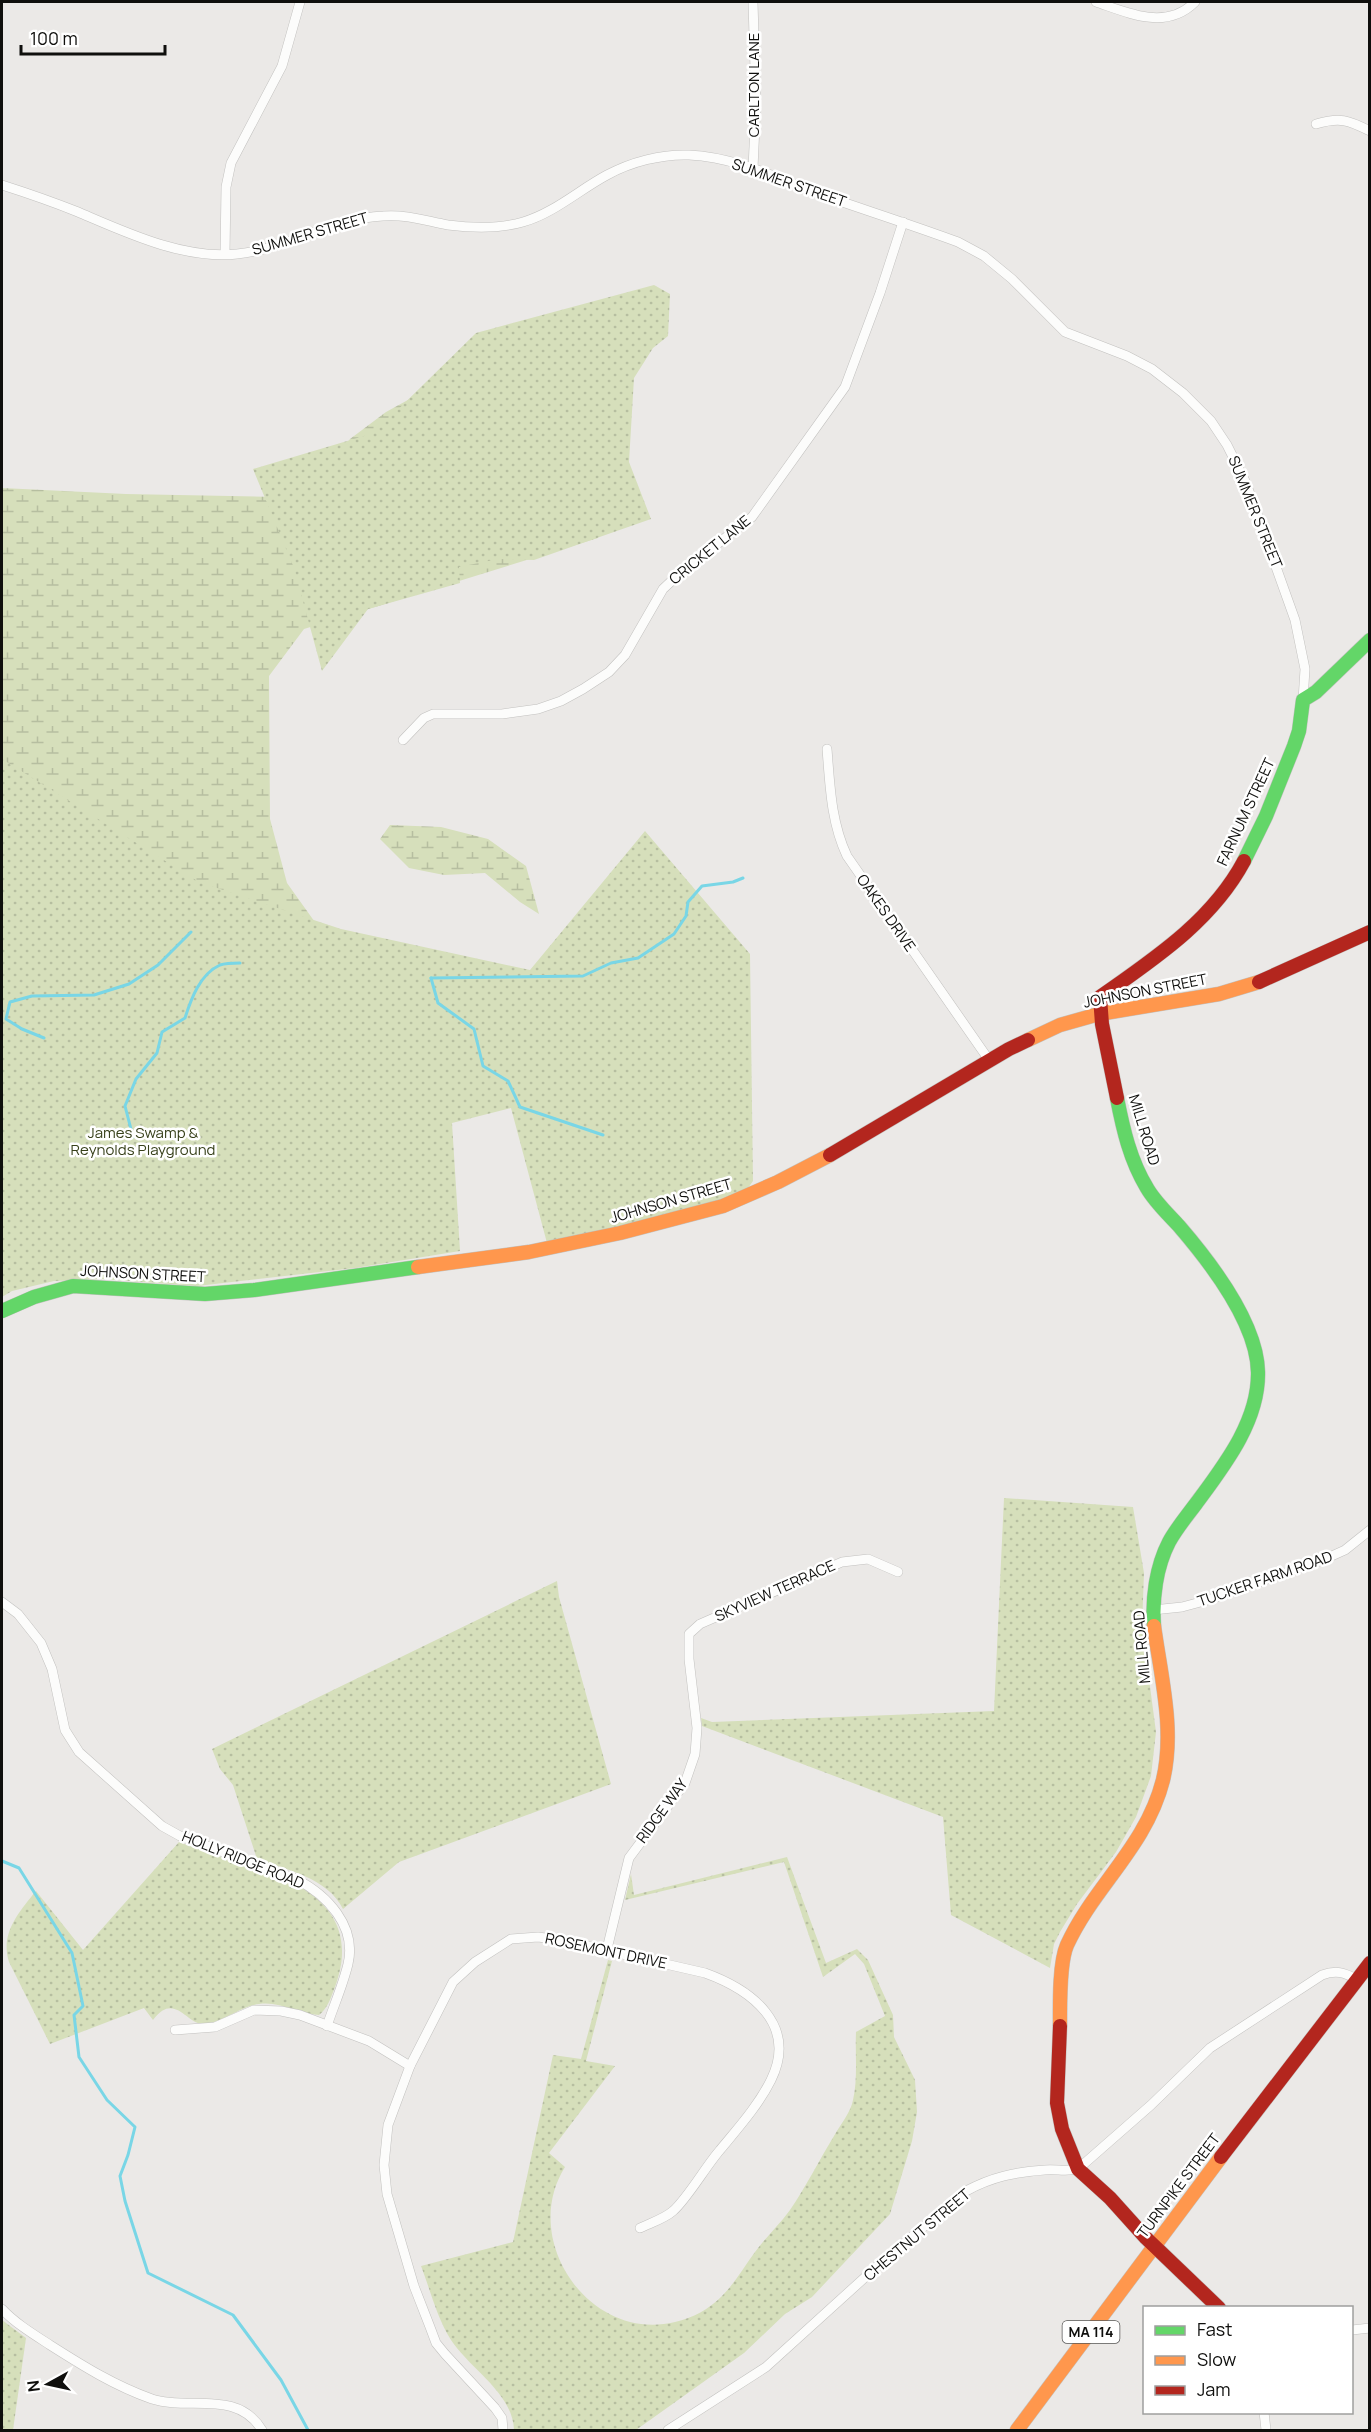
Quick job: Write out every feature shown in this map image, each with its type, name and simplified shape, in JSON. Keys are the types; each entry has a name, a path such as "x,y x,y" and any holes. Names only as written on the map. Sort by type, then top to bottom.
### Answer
{"main road":[{"path":"1303,700 1316,692 1370,640"},
{"name":"FARNUM STREET","path":"1100,1014 1100,997 1194,925 1231,883 1254,840 1294,746 1299,731 1303,700"},
{"name":"JOHNSON STREET","path":"2,1311 34,1297 73,1286 196,1294 254,1290 529,1252 620,1233 723,1206 778,1182 902,1114 989,1060 1060,1025 1100,1014 1219,994 1266,980 1370,932"},
{"name":"MILL ROAD","path":"1100,1014 1128,1144 1138,1171 1148,1190 1194,1245 1218,1279 1251,1339 1258,1370 1256,1401 1247,1422 1169,1543 1158,1571 1153,1610 1159,1673 1169,1733 1163,1779 1139,1837 1119,1868 1091,1903 1066,1947 1062,1970 1058,2103 1062,2129 1078,2169 1110,2198 1154,2246 1218,2306"},
{"name":"TURNPIKE STREET","path":"1017,2430 1370,1963"}],"street":[{"path":"225,254 226,187 231,163 282,66 300,2"},
{"name":"CARLTON LANE","path":"753,2 756,104 753,168"},
{"path":"1096,2 1132,15 1159,18 1174,16 1187,10 1195,2"},
{"path":"1316,124 1331,120 1347,120 1370,131"},
{"name":"SUMMER STREET","path":"2,185 149,240 208,254 237,254 274,246 341,223 367,217 413,217 470,227 525,222 554,208 608,175 639,162 664,156 711,158 753,168 958,242 984,256 1012,279 1065,332 1127,356 1152,369 1183,393 1211,422 1227,445 1246,483 1295,620 1305,669 1303,700"},
{"name":"CRICKET LANE","path":"403,740 424,718 433,714 502,714 538,710 561,701 609,672 625,656 663,589 752,517 845,387 880,293 903,222"},
{"name":"OAKES DRIVE","path":"827,748 831,805 840,841 847,856 989,1060"},
{"path":"1124,980 1128,1002 1132,1009"},
{"name":"TUCKER FARM ROAD","path":"1153,1610 1182,1607 1208,1600 1325,1559 1345,1550 1370,1530"},
{"name":"SKYVIEW TERRACE","path":"689,1634 700,1624 842,1562 868,1559 898,1572"},
{"name":"HOLLY RIDGE ROAD","path":"2,1602 18,1614 41,1643 52,1669 65,1730 80,1752 162,1826 198,1844 296,1879 315,1890 333,1907 346,1932 348,1962 327,2026"},
{"name":"RIDGE WAY","path":"607,1949 629,1858 685,1783 695,1754 697,1728 689,1659 689,1634"},
{"name":"ROSEMONT DRIVE","path":"502,2430 502,2418 495,2408 436,2343 414,2286 387,2194 384,2165 388,2125 410,2066 453,1982 464,1970 511,1939 538,1937 607,1949 689,1968 723,1979 751,1996 772,2022 779,2042 774,2072 757,2103 673,2212 640,2228"},
{"path":"1078,2169 1151,2105 1210,2048 1226,2037 1322,1975 1335,1971 1346,1973 1358,1980"},
{"path":"175,2030 215,2027 254,2010 268,2009 300,2015 369,2041 410,2066"},
{"name":"CHESTNUT STREET","path":"668,2430 766,2367 883,2261 966,2192 1007,2174 1048,2170 1067,2172 1078,2169"},
{"path":"2,2309 32,2333 116,2385 165,2402 177,2404 212,2402 235,2408 250,2416 262,2430"},
{"path":"1353,2330 1370,2328"},
{"path":"1264,2414 1266,2430"}],"green space":[{"path":"654,285 670,294 668,336 653,348 634,378 629,462 651,519 534,560 498,559 459,567 460,583 368,609 322,671 294,568 253,469 374,433 476,333"},
{"path":"457,373 602,495 598,538 304,629 269,676 270,819 287,883 317,925 401,986 2,793 2,488 126,494 275,497 311,492 350,439 386,412"},
{"name":"James Swamp & Reynolds Playground","path":"2,759 199,882 341,929 530,970 645,831 750,954 753,1181 743,1195 720,1205 547,1243 511,1108 452,1123 460,1251 355,1268 197,1286 103,1279 54,1281 12,1291 2,1297"},
{"path":"390,825 441,827 488,839 526,866 539,914 520,902 485,873 444,875 409,868 380,839"},
{"path":"1004,1498 1133,1507 1144,1573 1142,1626 1156,1732 1151,1776 1136,1817 1116,1852 1077,1904 1060,1932 1054,1944 1050,1968 951,1915 943,1817 702,1726 701,1718 712,1722 994,1711"},
{"path":"557,1581 559,1597 611,1784 399,1862 343,1909 336,1898 317,1882 257,1859 233,1785 220,1769 212,1749"},
{"path":"179,1842 295,1884 322,1903 337,1927 342,1955 335,1987 327,2006 319,2015 275,2004 252,2005 209,2024 196,2022 174,2009 160,2012 153,2020 144,2008 50,2044 9,1962 7,1942 17,1916 36,1891 83,1950"},
{"path":"787,1857 826,1963 857,1949 868,1960 893,2015 894,2037 915,2080 917,2112 912,2141 890,2214 812,2297 785,2314 744,2353 636,2430 514,2430 512,2417 506,2404 451,2340 438,2313 421,2266 513,2242 553,2055 581,2059 608,1960 612,1961 586,2061 615,2066 549,2153 565,2167 553,2195 551,2225 557,2254 571,2280 591,2301 615,2317 644,2324 675,2322 706,2309 717,2301 790,2210 850,2109 855,2083 856,2032 885,2016 864,1964 855,1954 823,1977 784,1862 625,1900 631,1874 634,1895"},
{"path":"2,2320 26,2338 13,2430 2,2430"}],"waterway":[{"path":"432,978 583,976 611,963 638,958 674,934 686,916 688,902 702,886 733,882 743,878"},
{"path":"44,1038 6,1019 10,1002 32,996 94,995 129,984 158,965 191,932"},
{"path":"133,1137 125,1106 136,1079 157,1053 162,1032 185,1018 193,995 207,974 220,965 240,963"},
{"path":"431,978 438,1003 474,1029 483,1066 508,1081 520,1107 603,1135"},
{"path":"2,1861 19,1868 72,1953 83,2006 74,2015 79,2057 107,2100 135,2127 120,2176 125,2201 148,2273 233,2315 281,2380 308,2430"}],"traffic: fast":[{"path":"1244,861 1266,816 1294,746 1299,731 1303,700 1316,692 1370,640"},
{"path":"1117,1098 1128,1144 1141,1177 1154,1198 1191,1241 1230,1294 1250,1334 1256,1353 1258,1372 1257,1391 1246,1426 1228,1459 1169,1542 1156,1583 1154,1626"},
{"path":"2,1311 34,1297 73,1286 205,1294 254,1290 418,1267"}],"traffic: slow":[{"path":"1028,1040 1060,1025 1099,1014 1219,994 1259,982"},
{"path":"418,1267 529,1252 620,1233 723,1206 778,1182 830,1155"},
{"path":"1060,2026 1061,1973 1067,1945 1091,1904 1145,1826 1163,1780 1168,1742 1167,1723 1154,1626"},
{"path":"1017,2430 1221,2157"}],"traffic: jam":[{"path":"1117,1098 1102,1024 1100,997 1161,953 1199,920 1231,883 1244,861"},
{"path":"1259,982 1370,932"},
{"path":"830,1155 1028,1040"},
{"path":"1221,2157 1370,1963"},
{"path":"1060,2026 1057,2103 1062,2129 1078,2169 1110,2198 1146,2238 1217,2306"}]}
